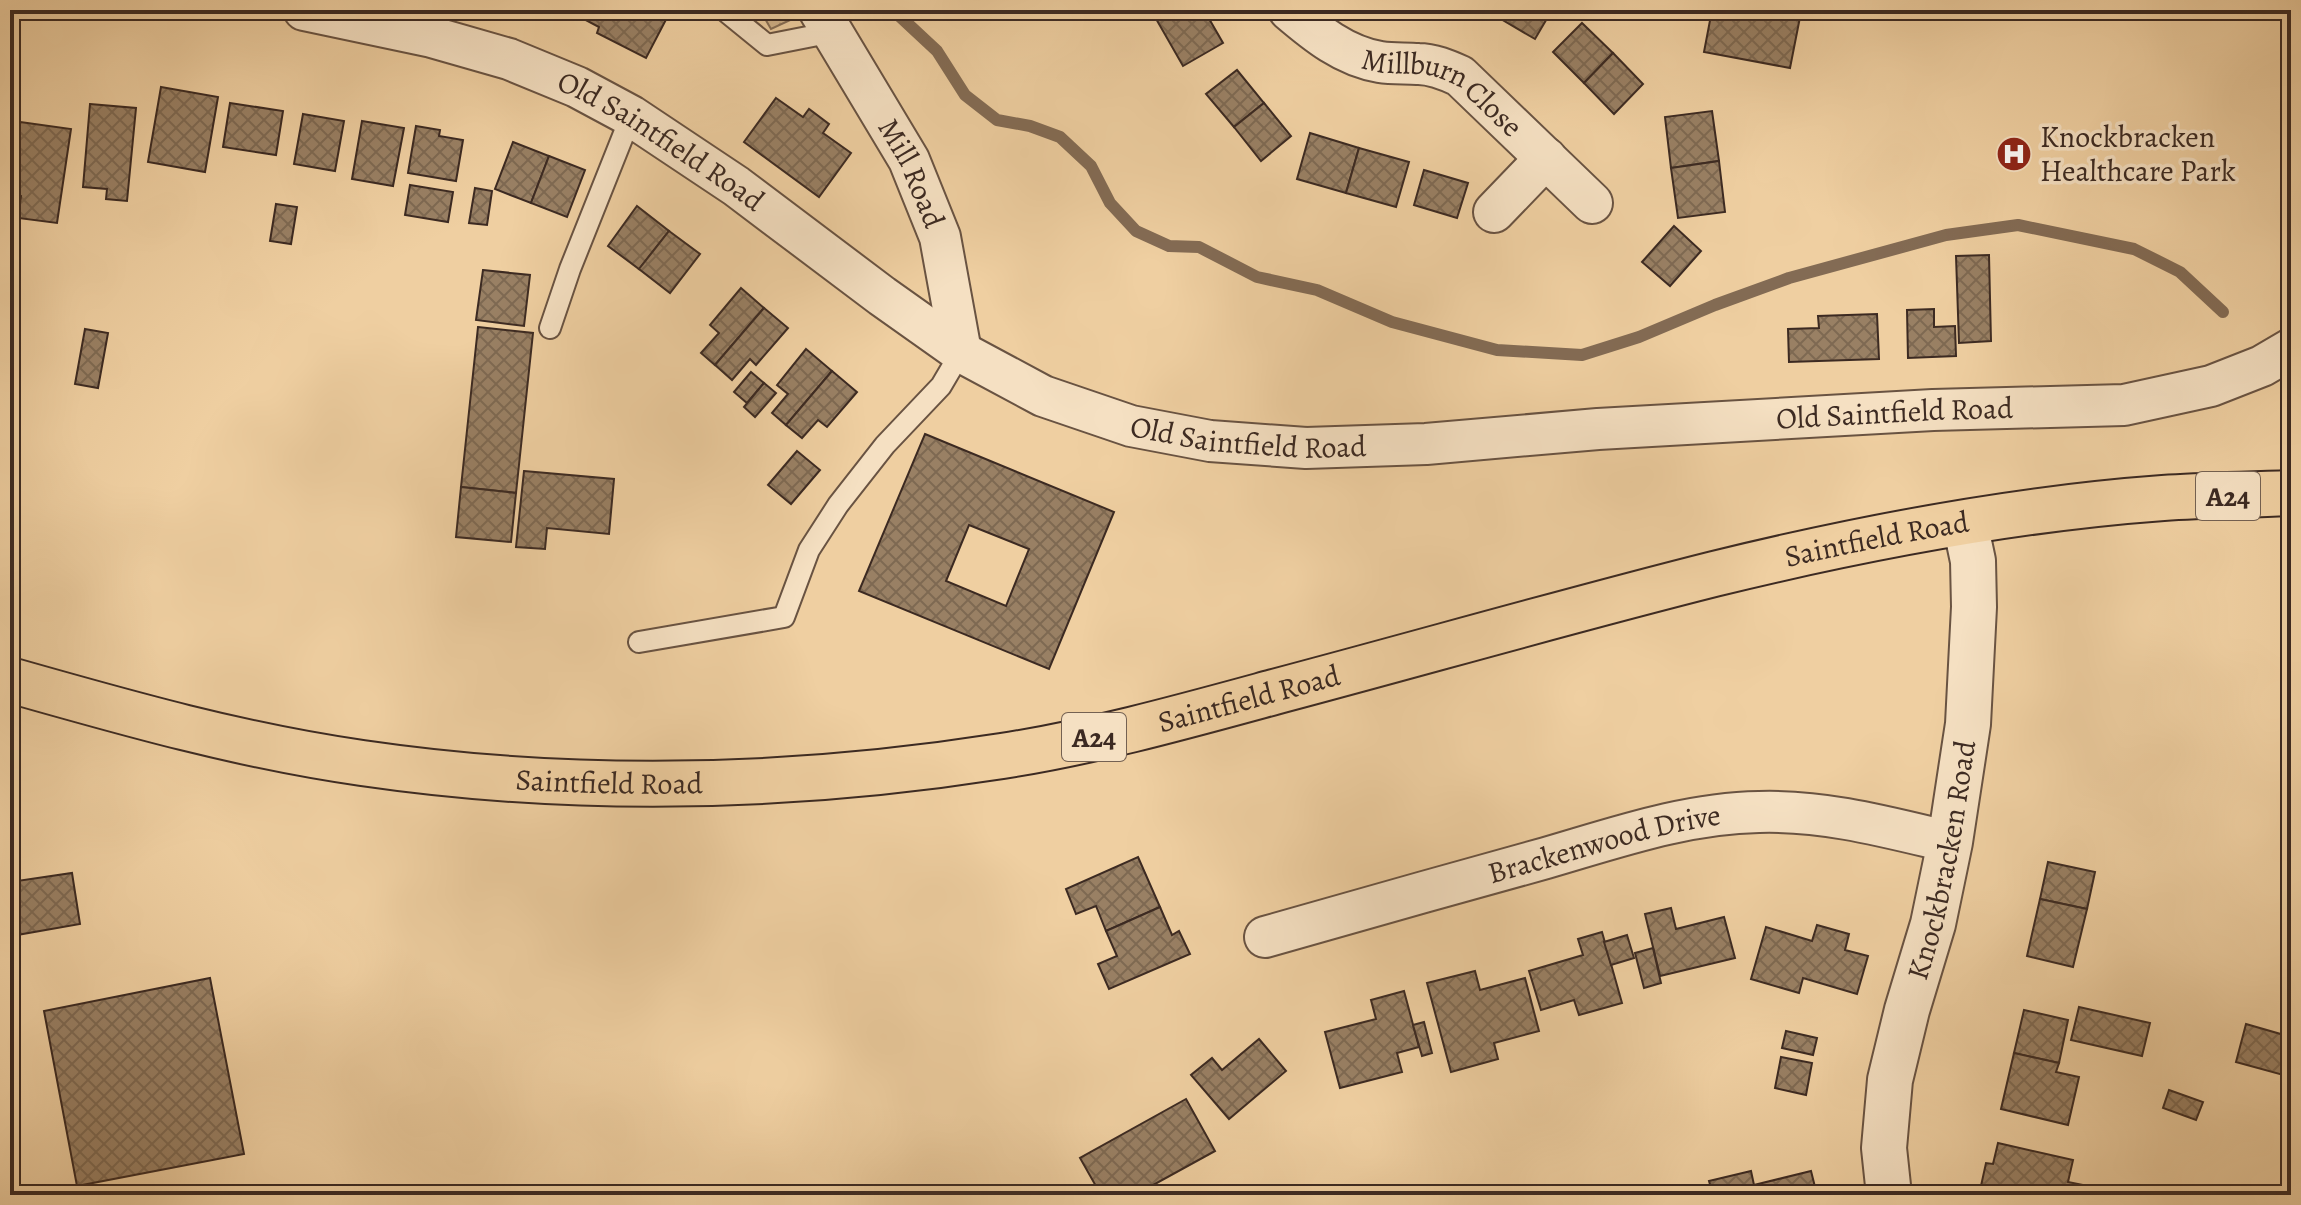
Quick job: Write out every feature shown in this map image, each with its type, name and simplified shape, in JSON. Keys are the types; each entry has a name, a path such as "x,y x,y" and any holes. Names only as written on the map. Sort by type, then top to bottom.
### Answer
{"highway":[{"name":"Saintfield Road","path":"10,680 248,743 364,764 502,778 604,782 729,784 852,776 1006,756 1158,723 1713,575 1865,540 2052,509 2165,498 2291,493"}],"street":[{"name":"Old Saintfield Road","path":"304,10 432,37 509,59 577,87 631,116 736,186 961,352 1043,396 1131,426 1210,441 1306,448 1426,444 1598,429 1933,410 2124,405 2211,386 2262,366 2291,349"},
{"name":"Millburn Close","path":"1289,10 1312,30 1358,56 1382,63 1422,64 1460,76 1592,203"},
{"name":"Mill Road","path":"826,21 909,160 940,237 961,352"},
{"name":"Millburn Close","path":"1494,212 1546,158"},
{"name":"Knockbracken Road","path":"1889,1195 1884,1148 1890,1080 1933,924 1950,842 1968,724 1974,607 1973,561 1965,523"},
{"name":"Brackenwood Drive","path":"1265,937 1697,818 1757,812 1816,813 1950,842"}],"lane":[{"path":"724,10 767,45 826,21"},
{"path":"550,328 631,116"},
{"path":"639,642 784,617 809,550 838,505 885,445 941,386 961,352"}],"green space":[{"path":"760,10 798,10 801,15 771,29"}],"building":[{"path":"567,10 671,10 646,58 597,33 599,27"},
{"path":"1151,10 1204,10 1223,43 1183,66"},
{"path":"1497,10 1552,10 1535,39 1494,15"},
{"path":"1712,10 1801,12 1790,68 1704,52"},
{"path":"1582,23 1613,53 1584,83 1553,52"},
{"path":"1613,53 1643,84 1614,114 1584,83"},
{"path":"1237,70 1264,103 1234,127 1206,94"},
{"path":"161,87 218,97 205,172 148,162"},
{"path":"776,98 803,117 809,109 829,124 823,133 851,153 819,197 744,142"},
{"path":"230,103 283,111 276,155 223,147"},
{"path":"1264,103 1291,136 1261,161 1234,127"},
{"path":"90,104 136,108 127,201 106,199 107,189 83,187"},
{"path":"1712,111 1719,161 1671,168 1665,117"},
{"path":"303,114 344,121 335,171 294,164"},
{"path":"13,121 71,129 57,223 18,218 21,196 10,194"},
{"path":"362,121 404,128 393,186 352,179"},
{"path":"416,126 440,130 439,136 463,140 456,181 408,173"},
{"path":"1310,133 1359,148 1346,193 1297,179"},
{"path":"513,142 549,156 531,203 495,189"},
{"path":"1359,148 1409,162 1396,207 1346,193"},
{"path":"549,156 585,170 567,217 531,203"},
{"path":"1719,161 1725,212 1678,218 1671,168"},
{"path":"1424,170 1468,183 1457,218 1414,205"},
{"path":"410,185 453,192 448,222 405,215"},
{"path":"475,188 492,191 487,225 469,223"},
{"path":"276,204 297,207 291,244 270,241"},
{"path":"637,206 669,231 639,269 608,246"},
{"path":"1674,226 1701,251 1670,286 1642,262"},
{"path":"669,231 700,254 670,293 639,269"},
{"path":"1989,255 1991,341 1959,343 1956,256"},
{"path":"483,270 530,275 524,326 476,320"},
{"path":"741,288 764,308 715,365 701,353 719,333 710,325"},
{"path":"764,308 788,328 756,365 750,359 732,380 715,365"},
{"path":"1934,309 1934,327 1955,326 1956,356 1908,358 1907,310"},
{"path":"1877,314 1879,359 1789,362 1788,329 1819,328 1818,316"},
{"path":"478,327 533,333 516,493 461,487"},
{"path":"85,329 108,333 98,388 75,384"},
{"path":"806,349 832,371 786,425 772,413 788,394 777,385"},
{"path":"832,371 857,392 827,427 818,420 802,438 786,425"},
{"path":"751,372 764,383 747,403 734,392"},
{"path":"764,383 776,393 755,417 744,407"},
{"path":"925,434 1114,512 1049,669 859,591","holes":["969,525 1029,549 1006,606 946,581"]},
{"path":"797,451 820,470 791,504 768,485"},
{"path":"524,471 614,479 609,534 547,528 545,549 516,547"},
{"path":"461,487 516,493 511,542 456,537"},
{"path":"1138,857 1160,907 1106,931 1096,906 1076,914 1066,889"},
{"path":"2048,862 2095,872 2087,909 2040,899"},
{"path":"72,873 80,924 17,935 10,882"},
{"path":"2040,899 2087,909 2073,967 2027,956"},
{"path":"1160,907 1172,935 1179,931 1190,954 1109,989 1098,964 1117,956 1106,931"},
{"path":"1671,908 1676,929 1724,917 1735,958 1660,976 1645,914"},
{"path":"1817,925 1849,934 1845,950 1868,956 1857,994 1803,978 1799,993 1751,979 1766,927 1812,941"},
{"path":"1602,932 1622,1003 1579,1015 1574,1000 1541,1010 1529,971 1583,955 1578,939"},
{"path":"1627,935 1634,958 1611,965 1604,942"},
{"path":"1653,948 1661,983 1644,988 1635,953"},
{"path":"1475,971 1480,990 1525,978 1539,1031 1494,1043 1498,1059 1451,1072 1427,983"},
{"path":"210,978 244,1154 77,1186 44,1011"},
{"path":"1404,991 1419,1047 1397,1053 1402,1072 1340,1088 1325,1032 1376,1019 1371,1000"},
{"path":"2079,1007 2150,1023 2142,1056 2071,1040"},
{"path":"2024,1010 2068,1020 2059,1063 2014,1053"},
{"path":"1424,1022 1432,1053 1422,1056 1413,1025"},
{"path":"2246,1024 2291,1037 2291,1077 2236,1062"},
{"path":"1786,1031 1817,1038 1813,1055 1782,1048"},
{"path":"1259,1039 1286,1071 1229,1119 1191,1075 1212,1058 1222,1070"},
{"path":"2014,1053 2059,1063 2056,1072 2079,1077 2068,1125 2001,1109"},
{"path":"1781,1057 1812,1063 1806,1095 1775,1088"},
{"path":"2169,1090 2203,1102 2196,1120 2163,1108"},
{"path":"1186,1099 1215,1151 1135,1195 1101,1195 1080,1158"},
{"path":"1998,1143 2073,1160 2068,1182 2083,1185 2080,1195 1979,1195 1986,1163 1993,1164"},
{"path":"1751,1171 1754,1185 1811,1171 1817,1195 1713,1195 1709,1181"},
{"path":"1678,1188 1680,1195 1648,1195"}],"waterway":[{"path":"893,10 937,51 965,95 997,120 1030,126 1060,137 1091,166 1110,203 1136,231 1169,246 1199,247 1257,277 1317,290 1392,322 1497,350 1582,355 1639,337 1789,278 1946,235 2018,225 2134,249 2180,272 2223,312"}],"place":[{"name":"Knockbracken Healthcare Park","path":"2014,154"}]}
